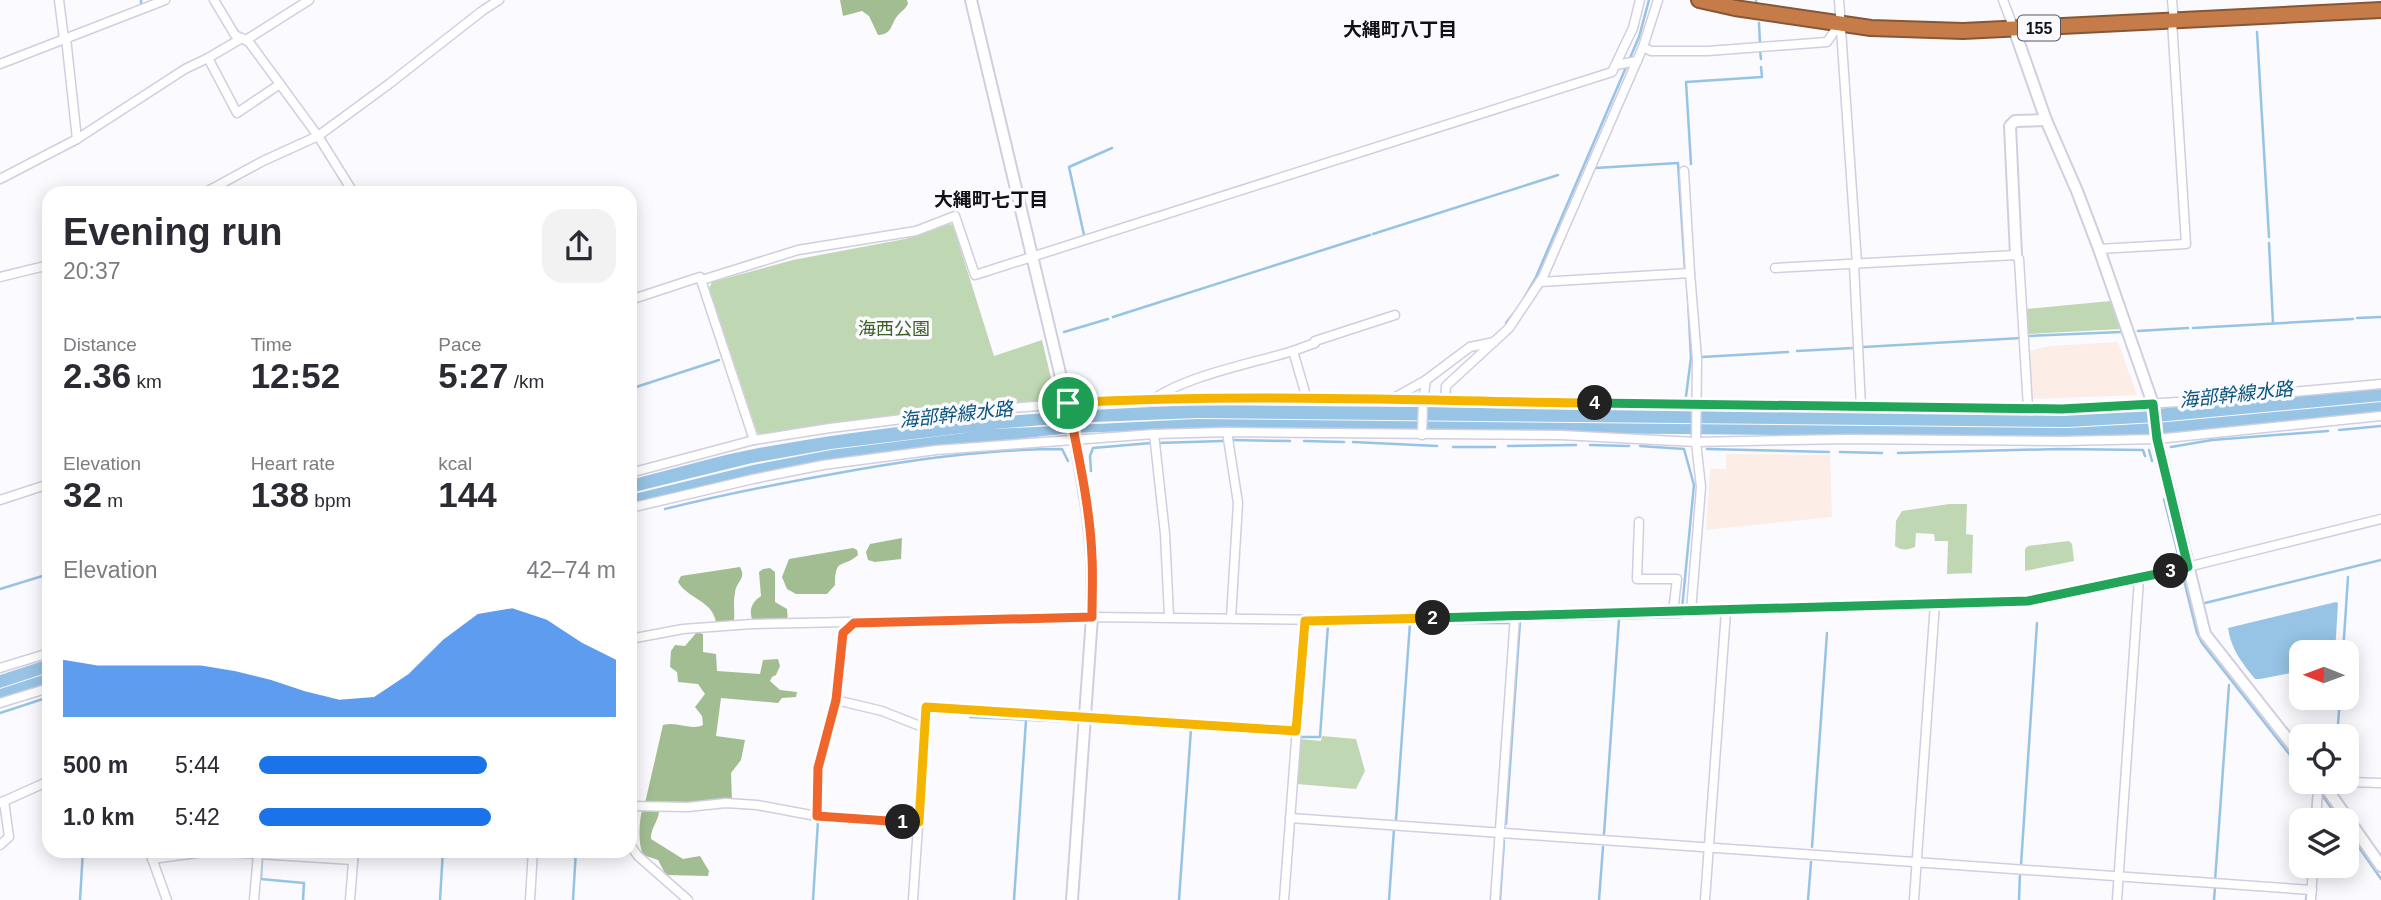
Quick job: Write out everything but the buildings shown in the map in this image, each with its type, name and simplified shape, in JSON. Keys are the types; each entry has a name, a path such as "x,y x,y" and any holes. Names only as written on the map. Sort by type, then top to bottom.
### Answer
{"highway":[{"name":"155","path":"1699,0 1735,8 1871,28 1909,30 2014,29 2173,21 2336,6 2381,10"}],"street":[{"path":"59,0 77,139"},
{"path":"0,64 166,0"},
{"path":"214,0 235,35 244,39 318,136 349,186"},
{"path":"0,179 77,139 186,69 244,39 309,0"},
{"path":"217,186 318,136 482,10 499,0"},
{"path":"971,0 1076,438 1092,556 1092,617 1072,900"},
{"path":"1445,401 1446,386 1497,341 1515,320 1540,282 1626,63 1640,0"},
{"path":"702,280 798,250 916,231 955,216 975,275 1612,72 1643,47 1658,0"},
{"path":"1839,0 1861,407"},
{"path":"2003,0 2046,120 2099,249 2153,406 2157,437 2202,624 2208,639 2289,741"},
{"path":"2099,249 2186,244 2172,0"},
{"path":"1643,47 1651,51 1708,51 1827,42 1840,23"},
{"path":"208,58 237,113 280,84"},
{"path":"2028,408 2019,259 2016,256 2010,126 2015,121 2046,120"},
{"path":"1684,171 1697,359 1696,442 1701,487 1691,611"},
{"path":"1775,268 2016,256"},
{"path":"0,277 42,267"},
{"path":"1540,282 1690,273"},
{"path":"637,298 701,277 754,440"},
{"path":"1154,399 1189,382 1293,351 1315,341 1395,315"},
{"path":"1390,401 1426,380 1470,347 1497,341"},
{"path":"1293,351 1307,398"},
{"path":"1422,434 1422,403 1426,380"},
{"path":"637,470 754,440 960,412 1154,399 1307,398 1422,403 1445,401 2062,409 2153,406 2381,384"},
{"path":"637,507 823,465 936,450 1076,438 1227,432 1561,435 1696,442 1847,439 1995,441 2157,437 2381,416"},
{"path":"1227,432 1238,503 1231,618"},
{"path":"1154,434 1165,534 1169,616"},
{"path":"0,500 42,486"},
{"path":"637,638 683,629 752,624 1169,616 1305,621 2028,601 2139,579 2381,519"},
{"path":"1639,522 1637,579 1677,579 1673,612"},
{"path":"2117,900 2139,579"},
{"path":"1914,900 1935,603"},
{"path":"1705,900 1726,611"},
{"path":"1495,900 1515,615"},
{"path":"1284,900 1305,621"},
{"path":"829,623 843,633"},
{"path":"817,816 818,768 836,700 843,633 854,623"},
{"path":"0,668 42,655"},
{"path":"0,703 42,690"},
{"path":"836,700 882,711 925,728"},
{"path":"914,900 926,707 1296,731"},
{"path":"2359,782 2381,783"},
{"path":"0,845 9,837 2,802 42,784"},
{"path":"2332,794 2381,866"},
{"path":"637,806 688,807 726,803 757,805 817,816 919,822"},
{"path":"1290,818 2312,890"},
{"path":"637,854 688,900"},
{"path":"152,858 167,900"},
{"path":"254,900 258,858"},
{"path":"321,858 353,860 351,900"},
{"path":"530,900 533,858"},
{"path":"2311,900 2312,878"}],"shaded area":[{"path":"2118,342 2137,395 2030,399 2028,351 2050,346"},
{"path":"1726,454 1830,455 1832,517 1706,530 1710,469 1726,469"}],"green space":[{"path":"840,0 907,0 908,4 887,33 878,35 869,16 862,11 843,16"},
{"name":"海西公園","path":"953,225 994,356 1042,340 1056,399 875,418 761,436 757,432 709,288 712,282 793,260 905,239"},
{"path":"2111,301 2121,329 2028,334 2026,309"},
{"path":"1967,504 1966,534 1973,535 1972,573 1947,574 1948,541 1935,541 1934,534 1916,533 1915,547 1912,548 1902,549 1895,546 1896,521 1902,511"},
{"path":"902,538 901,559 875,562 868,560 866,552 870,544"},
{"path":"2069,541 2072,544 2074,561 2025,571 2025,549 2028,546"},
{"path":"853,548 858,555 838,566 835,585 827,594 796,594 787,589 782,577 789,559"},
{"path":"740,567 742,577 735,593 734,622 716,622 710,609 678,582 681,576"},
{"path":"770,568 775,572 775,602 787,609 788,622 753,622 752,607 761,596 759,572"},
{"path":"697,632 703,634 703,652 716,654 717,671 760,674 763,660 778,659 780,666 770,681 780,690 797,692 796,697 782,698 778,703 721,698 716,736 745,740 741,760 731,773 732,801 645,803 663,725 703,725 702,716 695,707 705,694 698,684 678,682 677,672 670,667 671,651 675,645 685,646"},
{"path":"1322,736 1356,739 1365,771 1356,789 1297,784 1300,739 1321,741"},
{"path":"642,810 659,812 651,839 683,859 700,856 709,871 708,876 666,875 658,860 643,855 640,845"}],"water":[{"path":"2381,388 2381,401 2157,422 2068,427 1197,418 1068,423 995,429 1197,419 2068,428 2157,423 2381,402 2381,413 2158,434 2062,438 1198,429 1070,433 827,461 752,475 637,504 637,493 753,465 831,450 980,431 831,449 752,463 637,491 637,478 759,448 923,424 1087,410 1197,405 2085,413"},
{"path":"2338,603 2336,640 2289,640 2289,673 2255,679 2234,649 2228,628"},
{"path":"42,661 42,674 0,688 0,675"},
{"path":"42,675 42,687 0,700 0,689"}],"waterway":[{"path":"1524,298 1536,277 1639,37 1649,0"},
{"path":"1759,23 1760,44"},
{"path":"2257,32 2269,237"},
{"path":"1760,50 1761,59"},
{"path":"1691,164 1686,82 1762,77 1761,67"},
{"path":"1084,235 1069,167 1112,148"},
{"path":"1595,168 1678,163 1685,270"},
{"path":"1373,234 1558,175"},
{"path":"1113,317 1370,235"},
{"path":"2269,243 2273,323"},
{"path":"1686,396 1691,358 1687,278"},
{"path":"1506,323 1521,304"},
{"path":"2357,318 2381,317"},
{"path":"1064,332 1108,319"},
{"path":"2193,328 2353,319"},
{"path":"2138,331 2188,328"},
{"path":"2029,336 2121,332"},
{"path":"1864,347 2021,338"},
{"path":"1797,351 1853,348"},
{"path":"1702,357 1788,352"},
{"path":"637,387 719,360"},
{"path":"2339,430 2381,426"},
{"path":"2171,447 2212,440 2328,431"},
{"path":"1232,440 1290,441"},
{"path":"1158,443 1223,441"},
{"path":"1304,441 1344,442"},
{"path":"1353,442 1437,446"},
{"path":"1091,471 1090,456 1093,448 1151,443"},
{"path":"1508,446 1576,445"},
{"path":"1590,445 1629,446"},
{"path":"1640,446 1684,449 1694,485 1682,609"},
{"path":"1453,447 1495,447"},
{"path":"665,509 791,482 947,456 1062,449 1068,461"},
{"path":"1707,449 1829,452"},
{"path":"1898,453 2143,450 2145,456"},
{"path":"2149,450 2152,461"},
{"path":"1840,452 1882,453"},
{"path":"2164,499 2180,562"},
{"path":"2205,603 2381,560"},
{"path":"2182,572 2197,633 2202,643 2289,754"},
{"path":"0,589 42,576"},
{"path":"2344,640 2348,577"},
{"path":"1506,824 1520,621 1681,615"},
{"path":"1604,834 1619,619"},
{"path":"1399,624 1410,623"},
{"path":"1396,820 1410,623 1511,623"},
{"path":"2021,865 2037,623"},
{"path":"1300,737 1320,737 1328,625 1391,624"},
{"path":"1812,847 1827,633"},
{"path":"2215,881 2229,685"},
{"path":"0,713 42,699"},
{"path":"2338,724 2339,710"},
{"path":"970,717 1074,722"},
{"path":"1014,900 1026,720"},
{"path":"1092,723 1104,723"},
{"path":"1109,724 1134,725"},
{"path":"1141,726 1292,736"},
{"path":"1179,900 1191,729"},
{"path":"2323,796 2331,808"},
{"path":"2313,799 2313,808"},
{"path":"813,900 818,821"},
{"path":"1389,900 1394,829"},
{"path":"1500,900 1504,841"},
{"path":"1599,900 1603,847"},
{"path":"2359,847 2381,879"},
{"path":"80,900 83,858"},
{"path":"440,900 443,858"},
{"path":"573,900 576,858"},
{"path":"262,860 261,879 304,883 303,900"},
{"path":"1808,900 1811,862"},
{"path":"2019,900 2020,873"},
{"path":"2308,878 2308,886"},
{"path":"2214,900 2215,887"},
{"path":"2306,900 2307,892"}],"district":[{"name":"大縄町八丁目","path":"1400,29"},
{"name":"大縄町七丁目","path":"991,199"}],"route":[{"path":"1307,398 2062,409 2153,404 2157,439 2188,567 2028,601 1305,621 1296,731 926,707 919,822 817,816 818,768 836,700 843,633 854,623 1092,617 1092,556 1088,514 1068,403 1154,399 1307,398"}],"water label":[{"name":"海部幹線水路","path":"2236,394"},
{"name":"海部幹線水路","path":"956,414"}]}
